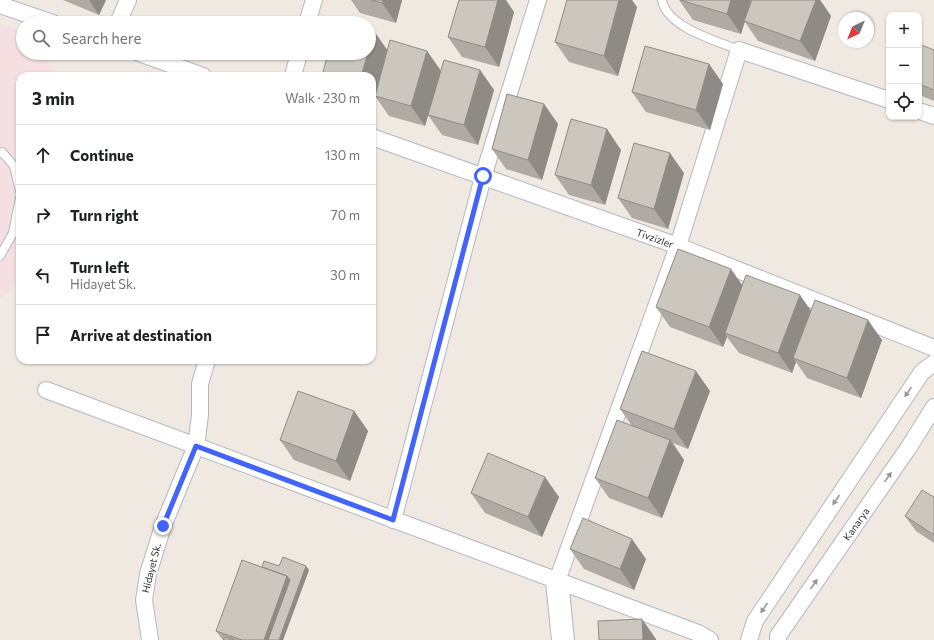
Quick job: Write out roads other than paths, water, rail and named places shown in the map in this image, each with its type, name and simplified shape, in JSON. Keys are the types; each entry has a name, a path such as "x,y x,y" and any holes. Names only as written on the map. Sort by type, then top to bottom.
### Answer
{"main road":[{"path":"557,581 563,640"}],"street":[{"path":"121,16 128,0"},
{"path":"309,16 314,0"},
{"path":"393,520 483,176 538,0"},
{"path":"0,5 32,16"},
{"path":"557,581 678,246 739,50 886,99"},
{"path":"158,60 192,72"},
{"path":"294,72 297,60"},
{"path":"922,112 934,116"},
{"name":"Tivzizler","path":"376,138 678,246 934,348"},
{"name":"Hidayet Sk.","path":"150,640 144,600 148,574 163,526 196,446 200,415 200,384 206,364"},
{"path":"749,640 755,621 922,372 934,364"},
{"path":"46,390 698,633 710,640"},
{"name":"Kanarya","path":"778,640 778,636 909,448 934,407"}],"lane":[{"path":"662,0 669,14 681,25 739,50"},
{"path":"1,153 14,166 16,174"},
{"path":"0,256 13,234 16,219"}]}
